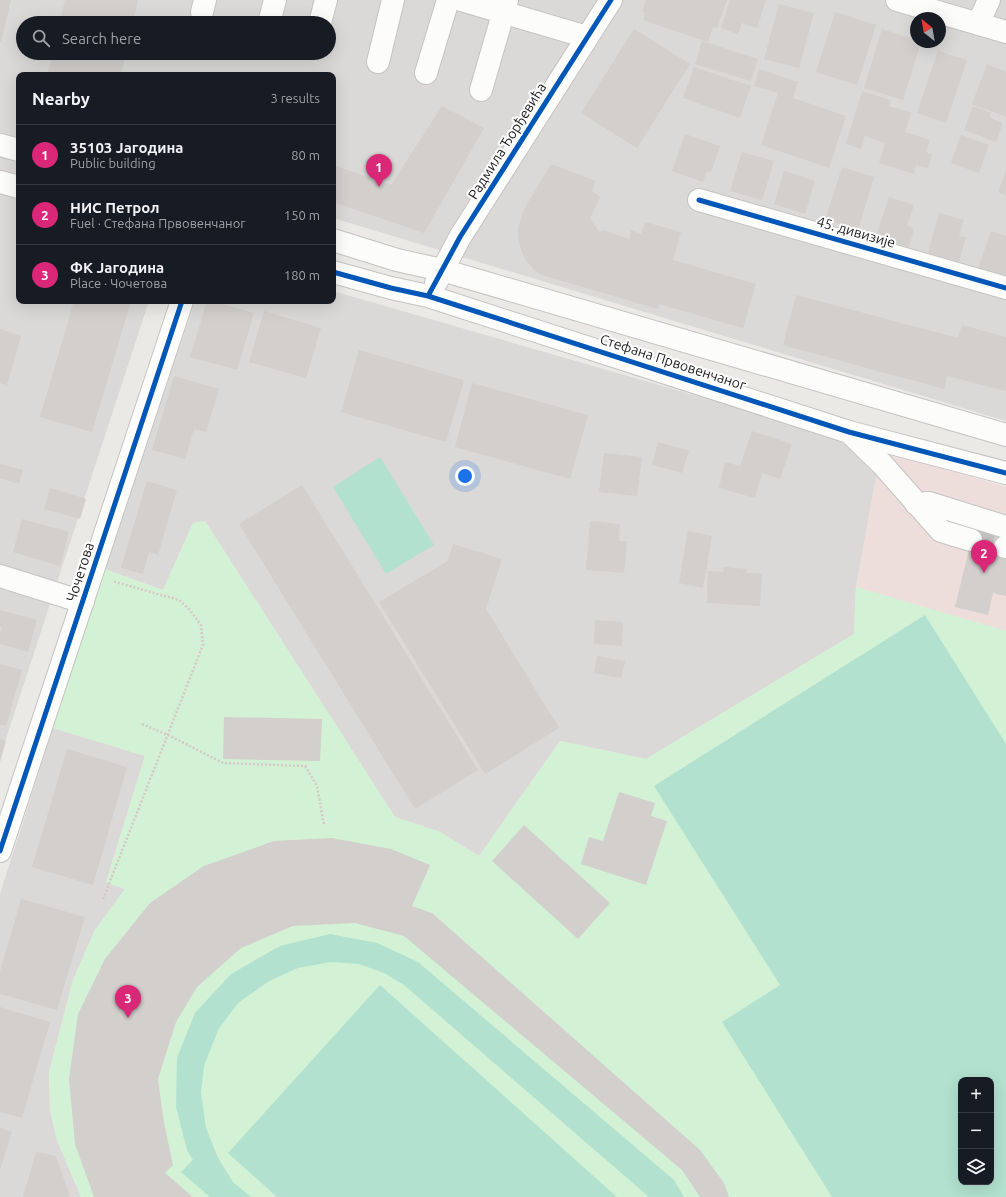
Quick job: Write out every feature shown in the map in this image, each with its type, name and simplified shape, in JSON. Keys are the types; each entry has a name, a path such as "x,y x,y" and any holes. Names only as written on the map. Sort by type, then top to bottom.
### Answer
{"street":[{"path":"271,16 275,0"},
{"path":"322,16 326,0"},
{"path":"378,62 393,0"},
{"path":"426,73 448,0"},
{"path":"461,0 505,6 587,37"},
{"name":"Радмила Ђорђевића","path":"428,296 460,237 611,0"},
{"path":"897,0 1006,32"},
{"path":"978,24 989,0"},
{"path":"482,90 505,6"},
{"path":"0,145 16,149"},
{"path":"0,182 16,186"},
{"name":"45. дивизије","path":"699,200 1006,288"},
{"name":"Стефана Првовенчаног","path":"336,241 397,260 442,270 1006,435"},
{"name":"Стефана Првовенчаног","path":"336,273 391,288 428,296 849,432 1006,474"},
{"name":"Чочетова","path":"0,851 181,304"},
{"path":"849,432 882,464 941,531 971,540"},
{"path":"916,504 929,503 1006,540"},
{"path":"0,576 82,602"}],"path":[{"path":"92,576 179,600 189,609 201,626 203,645 103,899"},
{"path":"142,724 168,735 223,763 305,766 317,786 324,825"}],"shaded area":[{"path":"0,0 1006,0 1006,421 336,219 336,72 16,72 16,304 148,304 0,757"},
{"path":"336,292 850,440 877,472 856,587 854,634 646,759 560,741 479,856 440,832 395,817 205,521 193,523 163,590 104,569 194,304 336,304"},
{"path":"850,440 1006,487 1006,631 856,587 877,472"},
{"path":"53,728 145,756 106,882 125,889 95,930 73,980 49,1072 50,1110 57,1140 81,1197 0,1197 0,894"}],"green space":[{"path":"380,457 434,545 386,574 333,487"},
{"path":"205,521 395,817 440,832 479,856 560,741 646,759 854,634 856,587 1006,631 1006,1197 81,1197 57,1140 50,1110 49,1072 73,980 95,930 125,889 106,883 145,756 53,728 104,569 163,590 193,523"},
{"path":"925,615 1006,744 1006,1197 832,1197 722,1022 780,985 654,786"},
{"path":"330,934 377,943 418,962 674,1180 684,1197 649,1197 404,985 384,973 359,964 330,962 298,968 269,981 238,1003 218,1030 204,1066 201,1093 206,1128 218,1158 233,1182 251,1197 210,1197 181,1172 193,1160 187,1150 176,1107 177,1058 195,1013 231,974 280,946"},
{"path":"380,985 617,1197 277,1197 228,1153"}],"building":[{"path":"0,0 11,0 1,42 0,42"},
{"path":"65,0 138,0 135,16 62,16"},
{"path":"646,0 727,0 717,28 713,27 708,42 643,20 645,13 642,12"},
{"path":"730,0 766,0 757,28 742,23 738,34 721,28"},
{"path":"779,4 814,13 799,68 764,59"},
{"path":"835,12 876,25 857,85 816,72"},
{"path":"634,29 690,64 637,148 581,113"},
{"path":"882,29 910,38 910,48 919,48 903,100 864,88"},
{"path":"702,41 758,59 751,81 695,64"},
{"path":"938,51 967,60 946,123 917,113"},
{"path":"51,60 124,60 122,72 48,72"},
{"path":"987,64 1006,72 1006,117 972,104"},
{"path":"694,67 751,86 740,118 683,98"},
{"path":"759,69 798,82 793,98 846,116 829,168 761,145 778,93 754,86"},
{"path":"862,91 891,100 889,106 911,113 905,132 930,140 926,152 932,154 928,168 916,165 914,174 879,163 885,143 865,136 861,149 846,144"},
{"path":"442,106 484,128 424,233 336,203 336,166 391,185"},
{"path":"973,106 991,113 989,117 1003,123 996,142 964,130"},
{"path":"685,134 720,146 711,172 707,171 703,182 672,171"},
{"path":"961,135 989,145 979,173 951,163"},
{"path":"742,152 774,161 762,200 730,191"},
{"path":"551,164 596,181 592,191 600,197 590,218 599,232 603,230 629,239 631,230 641,234 645,222 681,232 673,260 756,284 743,328 659,304 658,309 542,275 534,270 526,260 521,250 518,237 518,228 524,209"},
{"path":"842,167 874,177 858,230 825,220"},
{"path":"784,171 815,181 805,214 774,204"},
{"path":"1006,171 1006,196 998,192"},
{"path":"889,197 914,205 907,226 914,229 909,247 876,237"},
{"path":"939,213 964,220 959,236 966,237 959,262 928,253"},
{"path":"991,231 1006,236 1006,281 977,272"},
{"path":"796,295 958,338 962,325 1006,337 1006,391 947,376 944,389 783,345"},
{"path":"73,304 130,304 92,432 40,417"},
{"path":"206,304 222,304 254,313 237,370 190,357"},
{"path":"264,311 321,328 306,378 249,362"},
{"path":"0,329 21,336 7,385 0,383"},
{"path":"359,350 464,380 446,442 341,412"},
{"path":"174,376 219,389 206,432 194,429 185,459 152,450"},
{"path":"472,383 588,415 570,479 455,447"},
{"path":"752,431 792,444 780,479 762,473 755,498 719,488 725,462 740,466"},
{"path":"658,442 689,451 682,473 652,465"},
{"path":"604,453 642,457 637,496 599,492"},
{"path":"0,464 23,470 19,484 0,478"},
{"path":"147,481 177,490 158,555 149,552 143,574 121,568"},
{"path":"302,485 478,770 415,809 239,524"},
{"path":"50,488 86,499 80,519 44,509"},
{"path":"22,519 69,532 60,566 13,552"},
{"path":"590,521 620,524 619,541 627,541 624,573 586,570"},
{"path":"974,529 1006,538 1006,596 993,593 988,615 955,607"},
{"path":"688,531 712,536 703,588 679,583"},
{"path":"453,544 502,559 486,609 559,728 485,774 379,602 448,561"},
{"path":"724,567 747,569 747,573 762,574 760,606 707,603 708,571 723,572"},
{"path":"0,610 37,620 28,652 0,644 0,633 2,627 0,627"},
{"path":"595,620 623,622 622,646 594,644"},
{"path":"597,656 625,661 621,678 594,673"},
{"path":"0,664 22,670 6,726 0,725"},
{"path":"224,717 322,719 320,761 223,759"},
{"path":"0,739 6,741 0,762"},
{"path":"67,749 127,767 93,885 32,867"},
{"path":"619,792 655,803 651,816 667,821 646,885 581,864 589,837 603,841"},
{"path":"524,825 610,903 578,939 492,861"},
{"path":"332,838 391,849 430,865 412,906 432,913 700,1150 724,1183 729,1197 700,1197 682,1170 404,936 355,923 293,926 241,948 197,987 176,1022 158,1079 164,1123 173,1165 165,1173 193,1197 94,1197 75,1144 69,1079 78,1014 105,959 150,903 204,866 274,841"},
{"path":"21,899 85,917 57,1010 0,994 0,972"},
{"path":"0,1007 50,1022 22,1118 0,1112"},
{"path":"0,1128 12,1132 0,1170"},
{"path":"36,1152 56,1156 70,1197 23,1197"}],"tunnel":[{"path":"971,540 1005,547"}],"cycle path":[{"path":"428,296 460,237 611,0"},
{"path":"699,200 1006,288"},
{"path":"336,273 391,288 428,296 849,432 1006,473"},
{"path":"0,851 181,304"}],"place":[{"name":"35103 Јагодина","path":"379,187"},
{"name":"НИС Петрол","path":"984,573"},
{"name":"ФК Јагодина","path":"128,1018"}]}
